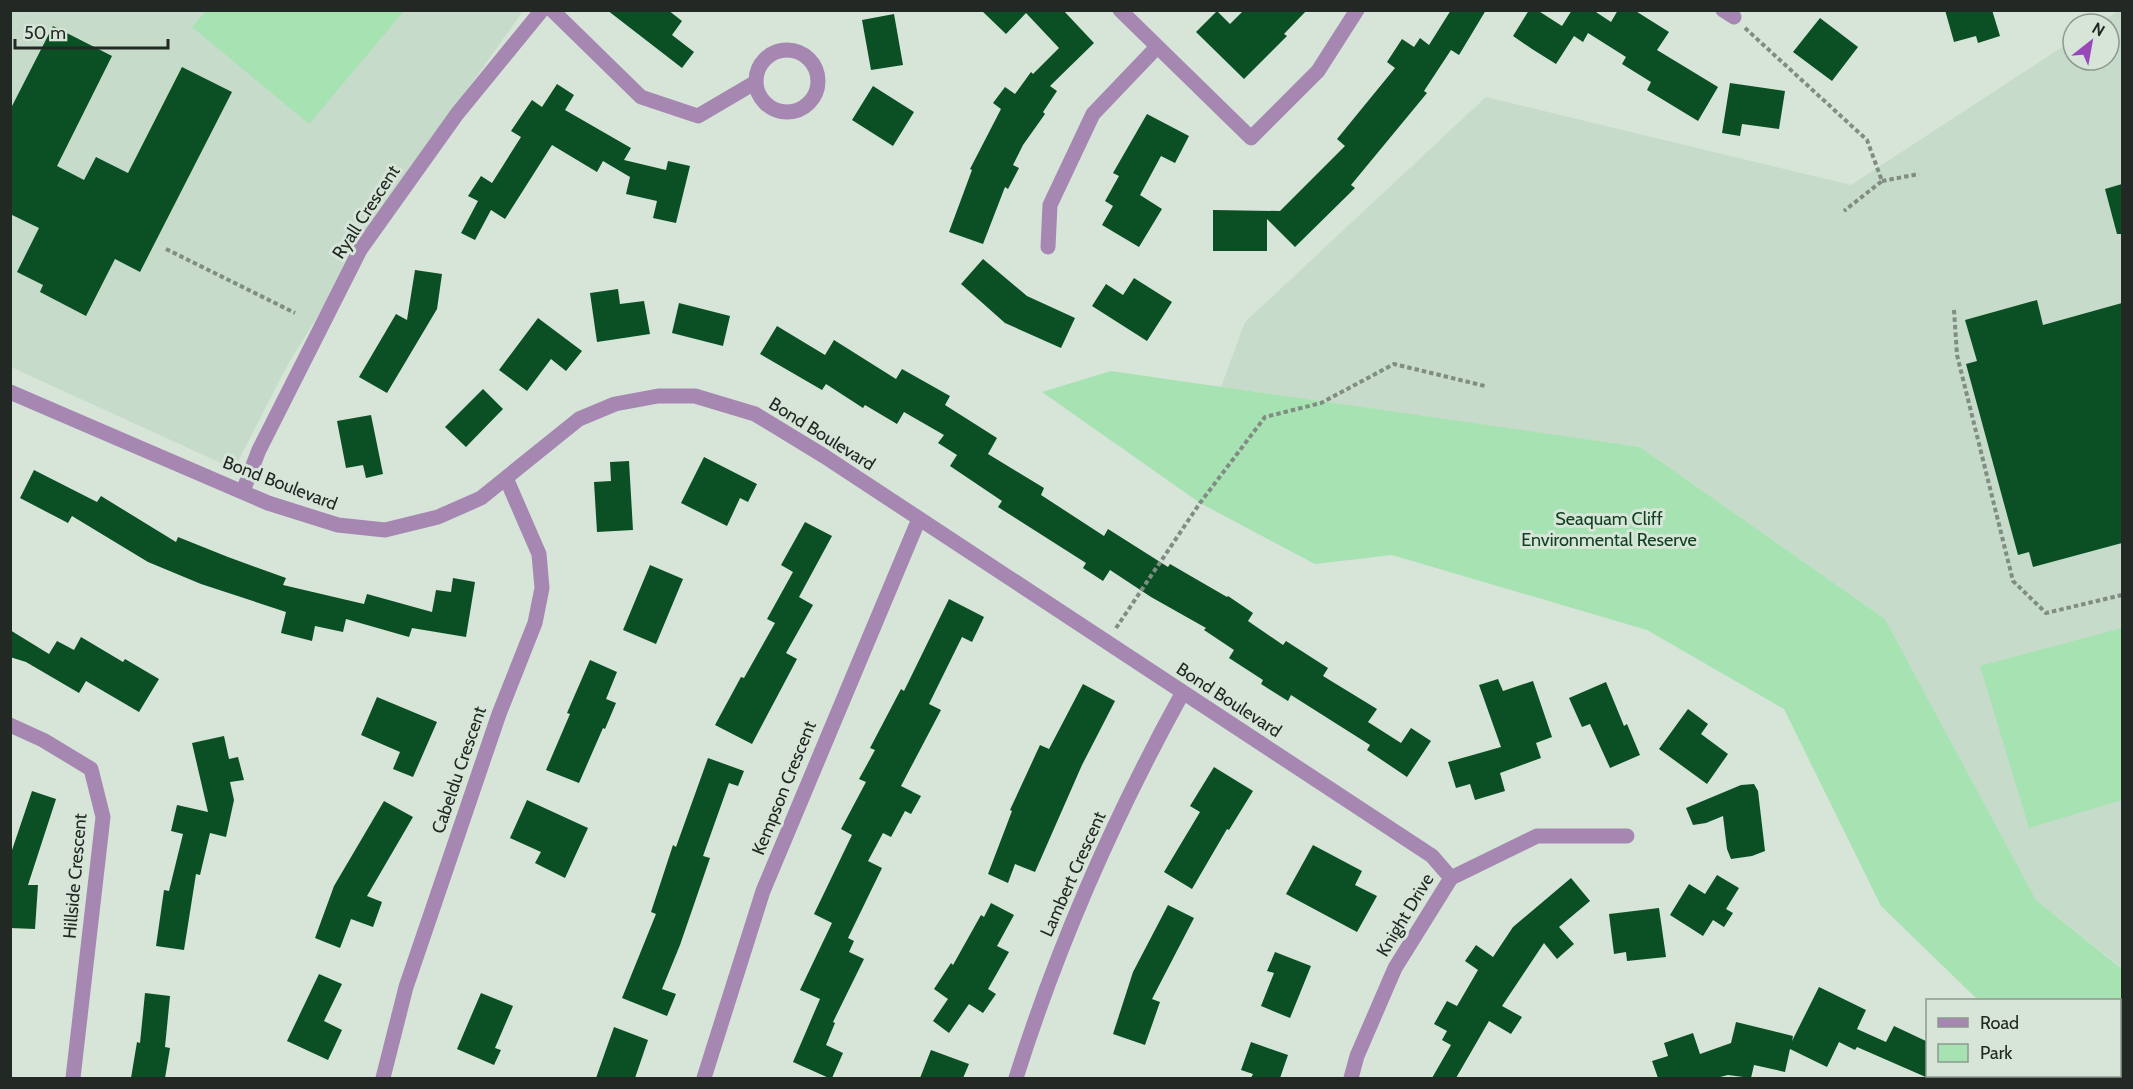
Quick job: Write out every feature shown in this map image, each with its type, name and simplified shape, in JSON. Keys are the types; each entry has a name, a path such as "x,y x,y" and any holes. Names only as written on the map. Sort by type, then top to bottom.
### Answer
{"street":[{"name":"Ryall Crescent","path":"243,491 259,450 360,250 457,114 542,10"},
{"path":"552,10 641,96 698,116 756,82"},
{"path":"1120,10 1251,138 1318,71 1358,10"},
{"path":"1048,247 1050,205 1093,114 1157,47"},
{"path":"787,50 797,52 813,64 818,83 810,102 802,108 781,111 772,108 764,101 758,92 756,82 757,72 762,63 769,56 787,50"},
{"name":"Bond Boulevard","path":"10,392 268,503 338,525 385,530 438,517 481,498 579,419 615,404 658,396 695,396 755,414 824,456 1432,856 1451,878"},
{"name":"Cabeldu Crescent","path":"383,1078 406,987 498,714 535,623 542,588 539,554 506,478"},
{"name":"Kempson Crescent","path":"704,1078 763,891 919,519"},
{"name":"Lambert Crescent","path":"1016,1078 1059,954 1143,764 1183,692"},
{"name":"Hillside Crescent","path":"10,725 43,740 91,769 103,817 73,1078"},
{"name":"Knight Drive","path":"1351,1078 1357,1056 1395,968 1451,878 1537,836 1627,836"}],"path":[{"path":"1728,14 1772,51 1867,140 1882,181"},
{"path":"1844,212 1882,181 1919,174"},
{"path":"166,249 295,313"},
{"path":"1954,310 1957,355 2013,581 2046,613 2122,595"},
{"path":"1112,633 1200,503 1266,417 1321,403 1394,363 1485,386"}],"shaded area":[{"path":"11,11 523,11 392,196 288,364 234,469 11,367"},
{"path":"2122,11 2122,968 2036,900 1885,619 1640,447 1221,387 1245,322 1486,97 1851,185 2061,48 2061,72 2121,72 2121,12 2116,12"}],"green space":[{"path":"206,11 404,11 309,124 192,27"},
{"name":"Seaquam Cliff Environmental Reserve","path":"1111,371 1640,447 1885,619 2036,900 2122,969 2122,1078 2072,1077 2121,1077 2121,999 1977,999 1881,906 1784,709 1647,630 1392,555 1315,564 1200,503 1042,392"},
{"path":"2122,628 2122,800 2029,828 1980,666"}],"building":[{"path":"607,10 668,10 682,21 672,35 694,52 682,68"},
{"path":"981,10 1063,10 1094,43 1050,86 1057,91 1013,165 1019,168 1008,189 1005,187 983,244 949,232 972,170 970,169 1001,109 993,103 1005,87 1015,94 1031,72 1033,74 1059,48 1026,13 1006,34"},
{"path":"1244,10 1307,10 1284,34 1287,36 1244,79 1196,32 1217,11 1230,24"},
{"path":"1451,10 1486,10 1459,55 1451,50 1424,91 1427,93 1351,185 1355,188 1295,247 1267,219 1267,251 1213,251 1213,210 1280,211 1345,146 1337,139 1395,68 1387,62 1402,39 1414,47 1420,38 1429,45"},
{"path":"1529,10 1537,10 1562,26 1572,10 1593,10 1611,22 1618,10 1634,10 1669,32 1657,50 1718,87 1698,121 1647,90 1651,82 1622,64 1626,57 1588,33 1583,42 1574,36 1556,64 1513,36"},
{"path":"1945,10 1992,10 2000,36 1978,43 1976,36 1954,42"},
{"path":"894,14 903,65 871,70 862,20"},
{"path":"1820,18 1858,47 1832,81 1793,52"},
{"path":"53,26 112,56 57,166 84,180 96,157 128,173 182,67 232,92 140,272 115,259 86,316 40,292 43,285 17,272 39,228 10,214 10,110"},
{"path":"1730,83 1785,91 1779,129 1742,124 1740,136 1722,133"},
{"path":"557,84 574,95 565,110 631,148 624,160 666,170 668,161 690,166 676,223 653,218 657,201 626,194 630,177 603,161 597,172 552,145 505,219 491,210 475,240 461,233 478,201 468,196 481,176 492,183 521,137 511,131 532,100 542,107"},
{"path":"873,86 914,112 893,146 852,120"},
{"path":"1147,114 1189,136 1175,163 1161,156 1140,195 1162,209 1139,247 1102,225 1113,206 1105,201 1119,176 1113,173"},
{"path":"2122,184 2122,234 2117,234 2105,189"},
{"path":"983,259 1027,296 1075,318 1061,348 1005,323 961,284"},
{"path":"415,270 442,274 437,309 387,393 359,377 396,314 407,320"},
{"path":"1134,278 1172,302 1147,341 1092,306 1106,284 1123,295"},
{"path":"618,289 620,304 644,301 650,334 597,342 590,293"},
{"path":"2037,300 2043,325 2122,303 2122,543 2033,567 2029,552 2018,555 1966,364 1977,361 1965,320"},
{"path":"679,303 730,316 723,346 672,333"},
{"path":"538,318 582,351 566,371 551,359 527,391 499,370"},
{"path":"777,326 825,355 834,340 896,379 902,369 950,396 945,405 997,438 988,454 1044,488 1041,495 1104,536 1108,529 1168,567 1170,564 1228,596 1253,613 1248,621 1283,645 1286,641 1328,668 1323,676 1377,709 1368,722 1401,743 1411,728 1431,741 1407,777 1367,750 1370,745 1291,695 1288,701 1261,684 1263,680 1229,658 1234,650 1204,630 1206,628 1151,597 1110,570 1103,581 1083,568 1086,563 998,507 1002,501 950,466 957,455 938,443 944,435 904,412 897,424 865,405 863,408 826,384 822,390 760,354"},
{"path":"483,389 503,409 466,447 445,427"},
{"path":"371,415 383,474 366,478 363,465 346,468 337,421"},
{"path":"704,457 757,484 748,502 740,498 727,526 681,503"},
{"path":"629,461 633,530 597,532 594,482 611,481 610,462"},
{"path":"34,470 97,502 101,496 176,542 178,537 286,578 283,585 364,604 367,594 432,612 436,590 451,592 453,578 475,582 466,637 412,628 409,637 346,619 343,632 315,626 312,641 281,633 286,612 201,584 148,562 72,516 68,523 20,498"},
{"path":"805,522 832,536 799,597 813,605 786,653 797,659 752,744 715,725 741,677 744,678 775,623 767,619 793,572 781,565"},
{"path":"650,565 683,579 656,644 623,630"},
{"path":"949,599 984,617 972,642 962,637 929,704 941,710 901,786 921,796 911,814 905,811 891,837 883,833 868,861 882,868 848,938 854,941 849,952 864,959 833,1022 835,1023 826,1045 843,1053 832,1078 829,1078 793,1062 820,999 800,990 832,923 814,914 852,835 841,829 866,782 859,779 875,750 870,748 901,689 904,691"},
{"path":"10,630 49,654 57,641 74,650 81,637 123,662 125,659 159,679 139,712 86,681 79,693 26,662 10,657"},
{"path":"590,660 617,672 606,699 616,703 579,783 546,770"},
{"path":"1498,679 1503,691 1533,681 1552,737 1536,743 1541,758 1500,773 1505,791 1475,800 1470,784 1456,788 1448,762 1501,747 1479,685"},
{"path":"1606,682 1624,726 1627,724 1640,755 1610,768 1590,724 1582,727 1569,698"},
{"path":"1083,684 1115,701 1082,765 1035,872 1015,864 1008,883 988,874 1012,811 1010,810 1040,745 1049,749"},
{"path":"377,697 437,722 413,777 393,769 400,752 361,735"},
{"path":"1688,709 1708,724 1701,734 1728,754 1707,784 1659,749"},
{"path":"224,736 229,759 238,757 244,780 230,782 234,800 226,837 210,833 200,875 196,874 184,950 156,946 164,890 169,891 183,834 171,831 177,805 208,812 192,743"},
{"path":"708,758 744,771 738,786 729,783 703,856 710,858 662,989 676,994 667,1016 622,998 656,914 651,912 673,845 676,847"},
{"path":"1214,767 1253,791 1229,830 1227,829 1192,889 1164,872 1200,812 1190,806"},
{"path":"1754,784 1758,791 1765,851 1752,856 1731,859 1727,849 1723,816 1706,823 1693,825 1686,808 1741,785"},
{"path":"32,791 56,799 28,885 38,885 35,929 10,928 10,856"},
{"path":"527,800 588,828 565,878 535,863 541,852 510,838"},
{"path":"384,801 413,817 367,896 382,902 373,927 351,919 340,948 315,938 334,886"},
{"path":"1313,845 1362,871 1355,885 1377,896 1357,932 1286,894"},
{"path":"1717,875 1739,888 1726,909 1733,913 1724,927 1713,920 1703,936 1670,915 1689,884 1705,894"},
{"path":"1571,878 1590,901 1559,927 1574,944 1557,959 1544,943 1502,1006 1522,1017 1511,1034 1489,1021 1456,1078 1432,1078 1451,1045 1442,1040 1447,1031 1434,1024 1447,1001 1457,1006 1478,970 1465,961 1476,945 1493,957 1513,927"},
{"path":"991,903 1014,915 997,946 1009,952 988,989 996,994 983,1013 969,1004 949,1033 933,1021 948,999 934,989 951,963 953,965 981,915 984,917"},
{"path":"1168,905 1194,918 1152,999 1160,1002 1145,1045 1113,1034 1133,972"},
{"path":"1659,908 1666,957 1627,961 1626,952 1614,954 1609,914"},
{"path":"1275,952 1311,966 1290,1018 1261,1006 1274,973 1267,971"},
{"path":"319,974 342,984 324,1021 342,1030 328,1060 287,1041"},
{"path":"1819,987 1866,1010 1857,1029 1886,1042 1894,1026 1926,1041 1926,1077 1928,1078 1857,1047 1855,1050 1839,1042 1827,1067 1790,1049 1785,1072 1754,1065 1751,1078 1728,1075 1716,1078 1658,1078 1652,1061 1668,1056 1664,1043 1693,1033 1700,1054 1731,1043 1736,1022 1793,1036 1792,1041"},
{"path":"145,993 170,996 165,1047 170,1048 165,1078 131,1078 137,1042 140,1043"},
{"path":"481,993 513,1006 495,1048 501,1050 494,1065 457,1049"},
{"path":"614,1027 648,1040 635,1078 596,1078"},
{"path":"1251,1042 1288,1055 1280,1078 1251,1078 1253,1074 1241,1070"},
{"path":"931,1050 969,1064 963,1078 920,1078"}]}
